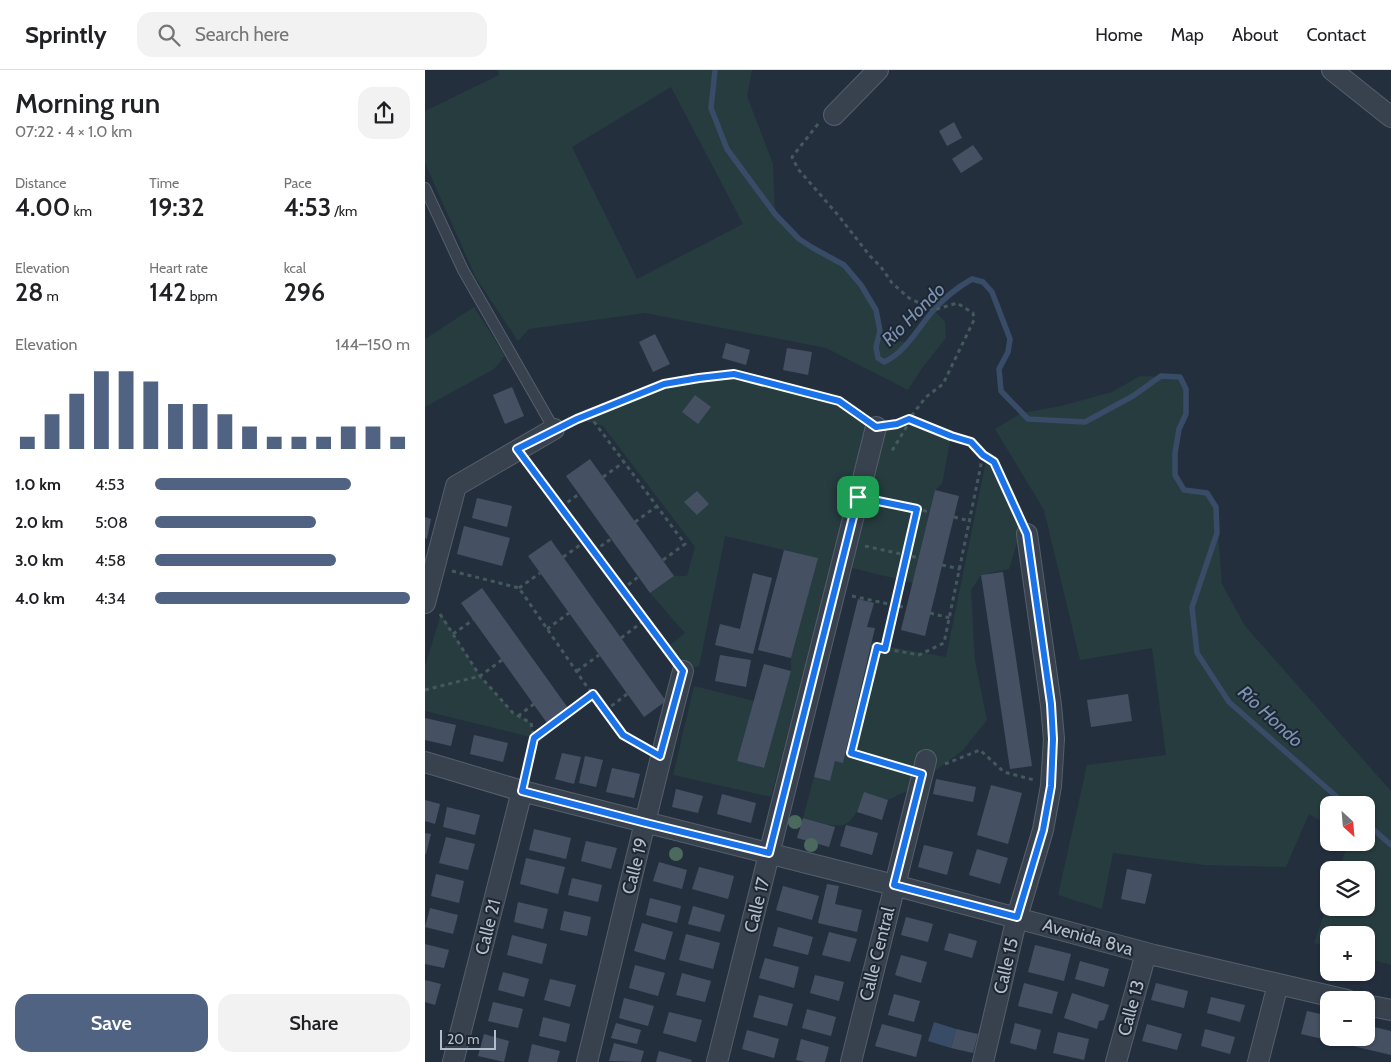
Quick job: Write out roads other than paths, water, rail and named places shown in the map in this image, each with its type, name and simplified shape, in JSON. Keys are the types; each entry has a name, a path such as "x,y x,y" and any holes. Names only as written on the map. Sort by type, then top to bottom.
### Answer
{"street":[{"path":"834,115 878,70"},
{"path":"1332,70 1391,117"},
{"name":"Calle 17","path":"717,1062 876,427"},
{"path":"429,607 434,567 456,486 517,449 554,430"},
{"name":"Calle 15","path":"983,1062 1017,917 1043,830 1051,786 1053,739 1051,704 1027,534"},
{"name":"Calle 19","path":"587,1062 646,823 660,756 683,671"},
{"name":"Avenida 8va","path":"425,762 522,791 894,885 1146,953 1320,994"},
{"name":"Calle Central","path":"851,1062 924,767"},
{"name":"Calle 21","path":"453,1062 522,791"},
{"name":"Calle 13","path":"1116,1062 1146,953"},
{"path":"1258,1062 1278,984"},
{"path":"1375,1007 1391,1010"}],"lane":[{"path":"425,188 463,270 554,430"}],"water":[{"path":"934,1022 956,1029 951,1048 928,1041"}],"waterway":[{"name":"Río Hondo","path":"715,70 711,108 727,149 775,214 799,239 844,265 861,285 876,310 880,331 876,347 878,358 884,362 892,358 911,340 941,302 972,279 983,282 992,292 1010,339 1008,352 999,369 1001,391 1028,419 1085,422 1133,396 1161,376 1180,377 1186,389 1186,414 1179,429 1175,453 1175,475 1184,490 1207,493 1216,507 1217,533 1192,607 1197,653 1229,702 1336,796"},
{"name":"Río Hondo","path":"1375,831 1391,845"}]}
